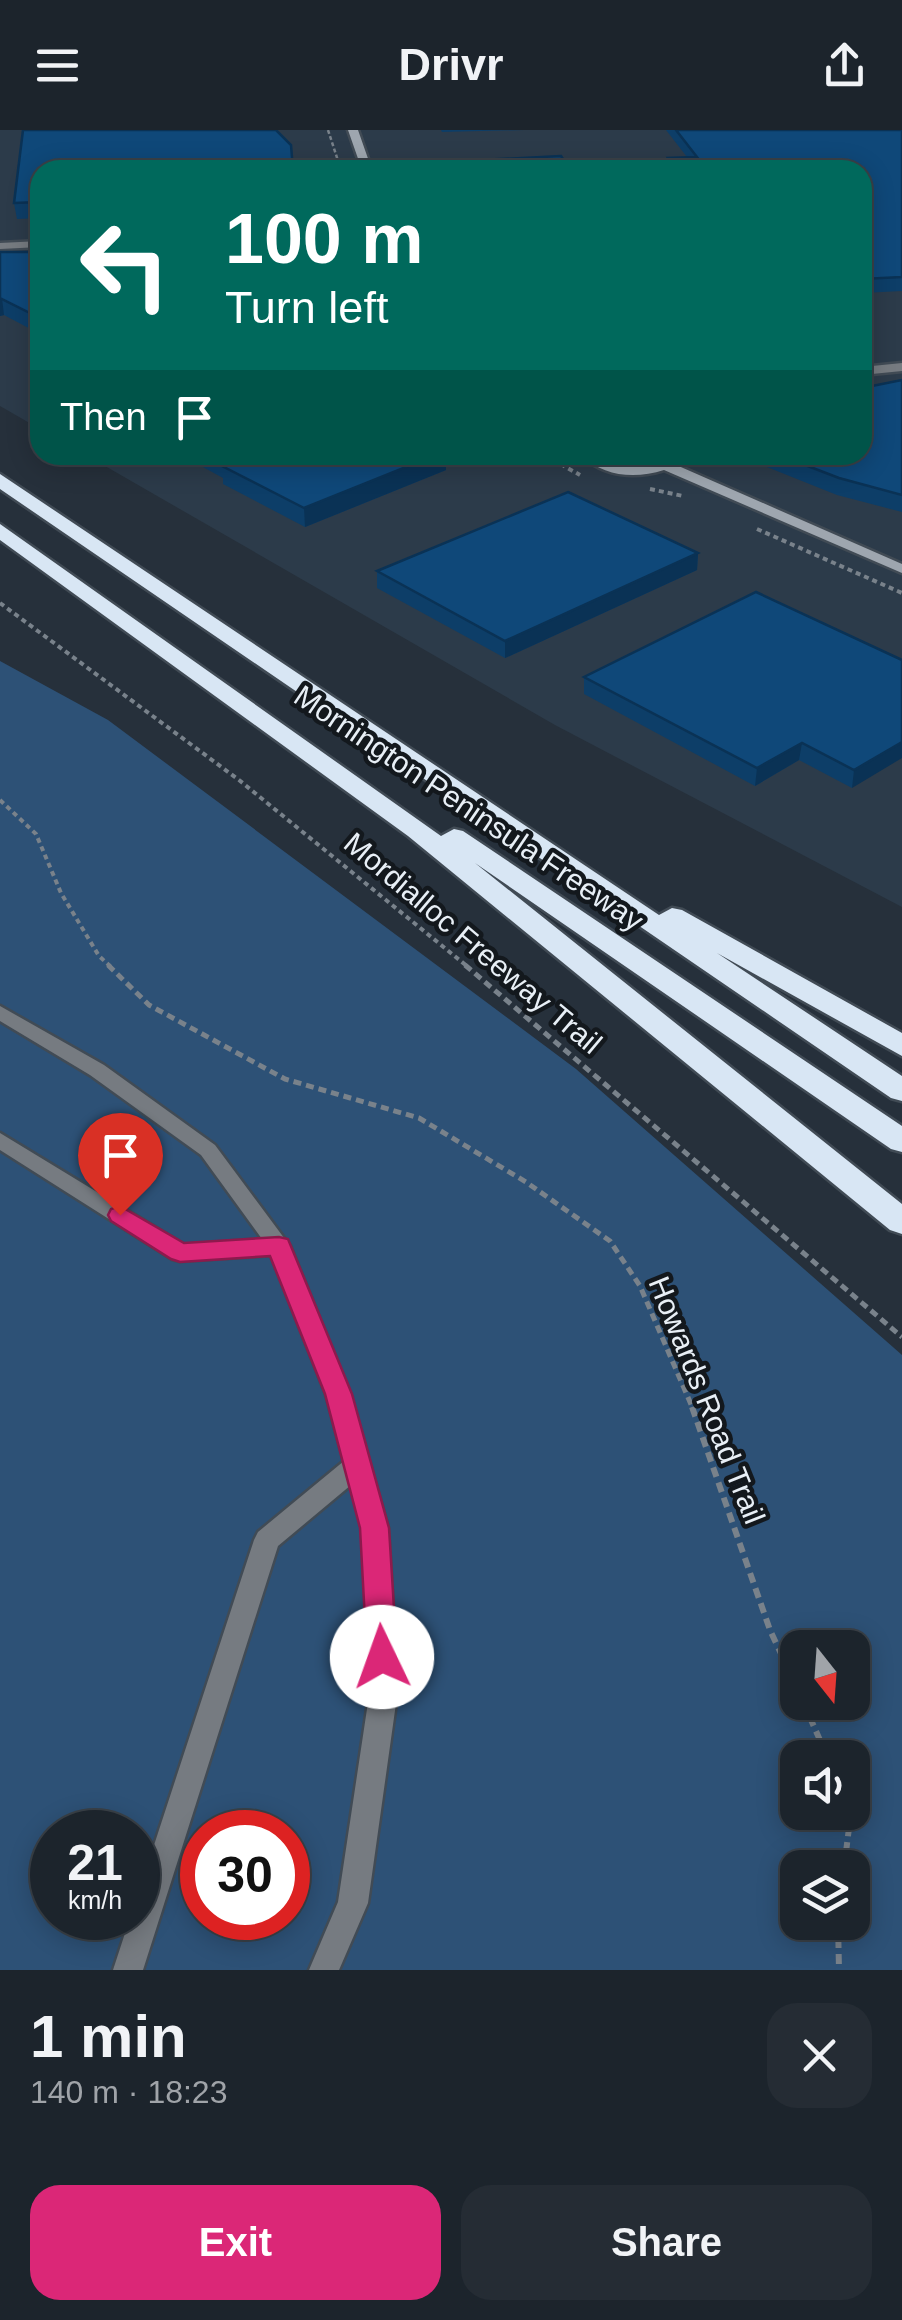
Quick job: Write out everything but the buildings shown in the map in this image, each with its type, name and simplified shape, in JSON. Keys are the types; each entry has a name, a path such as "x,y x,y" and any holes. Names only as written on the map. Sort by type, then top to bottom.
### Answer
{"highway":[{"name":"Mornington Peninsula Freeway","path":"0,480 136,576 902,1091"},
{"name":"Mornington Peninsula Freeway","path":"0,529 902,1141"},
{"path":"0,529 417,830 902,1222"},
{"path":"456,792 902,1046"}],"street":[{"path":"354,130 364,160"},
{"path":"0,246 30,244"},
{"path":"872,369 902,367"},
{"path":"604,465 626,470 648,465"},
{"path":"681,465 902,570"},
{"path":"0,1012 97,1070 208,1150 279,1246 338,1394 375,1528 384,1689 352,1903 324,1970"},
{"path":"0,1140 180,1253 279,1246"},
{"path":"128,1970 267,1540 357,1465"}],"path":[{"path":"328,130 337,160"},
{"path":"667,492 683,496"},
{"path":"746,524 902,594"},
{"name":"Mordialloc Freeway Trail","path":"0,603 94,677 221,766 472,967 902,1337"},
{"name":"Howards Road Trail","path":"0,800 36,834 61,894 99,956 150,1005 285,1079 419,1118 526,1182 610,1241 640,1286 704,1435 780,1651"},
{"path":"838,1940 839,1970"}],"shaded area":[{"path":"0,130 902,130 902,907 555,725 103,465 872,465 872,160 30,160 30,423 0,406"},
{"path":"0,661 108,720 576,1069 902,1355 902,1970 0,1970"}],"route":[{"path":"120,1215 180,1253 279,1246 338,1394 375,1528 382,1657"}]}
